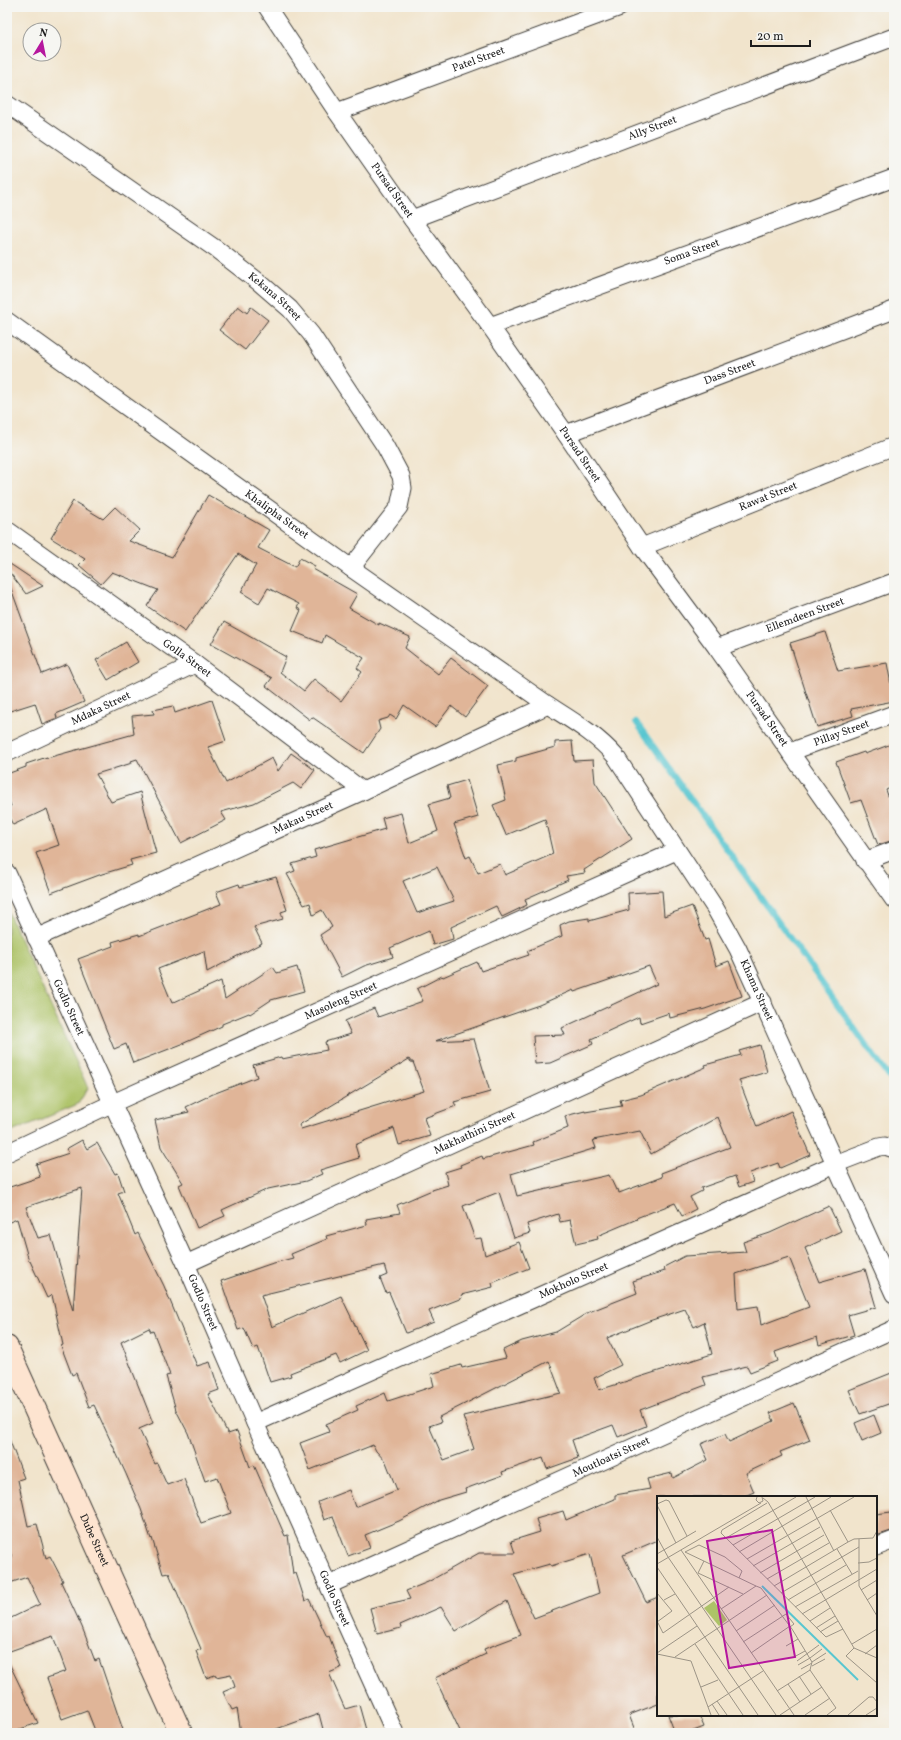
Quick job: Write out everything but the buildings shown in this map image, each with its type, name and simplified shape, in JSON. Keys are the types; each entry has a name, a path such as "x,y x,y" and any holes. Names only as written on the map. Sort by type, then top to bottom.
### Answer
{"street":[{"name":"Pursad Street","path":"266,7 412,219 566,434 642,547 717,648 865,861 894,900"},
{"name":"Patel Street","path":"337,112 620,7"},
{"name":"Ally Street","path":"412,219 894,38"},
{"name":"Kekana Street","path":"7,104 229,259 290,309 311,334 385,446 401,476 402,493 399,507 351,568"},
{"name":"Soma Street","path":"490,326 894,178"},
{"name":"Dass Street","path":"566,434 894,310"},
{"name":"Khalipha Street","path":"7,321 351,568 548,705"},
{"name":"Rawat Street","path":"642,547 894,446"},
{"name":"Golla Street","path":"7,530 195,664 363,791"},
{"name":"Ellemdeen Street","path":"717,648 894,582"},
{"name":"Mdaka Street","path":"7,753 195,664"},
{"name":"Khama Street","path":"548,705 598,739 616,757 676,851 715,908 738,949 763,1002 894,1294"},
{"name":"Makau Street","path":"36,938 363,791 548,705"},
{"name":"Pillay Street","path":"790,752 894,714"},
{"path":"865,861 894,850"},
{"name":"Masoleng Street","path":"7,1154 113,1103 676,851"},
{"name":"Godlo Street","path":"7,873 186,1264 255,1422 395,1733"},
{"name":"Makhathini Street","path":"186,1264 763,1002"},
{"name":"Mokholo Street","path":"255,1422 835,1164 879,1147 885,1146 894,1148"},
{"name":"Moutloatsi Street","path":"329,1585 894,1329"},
{"name":"Dube Street","path":"7,1347 181,1733"},
{"path":"877,1547 894,1540"}],"green space":[{"path":"7,910 88,1088 78,1104 7,1134"}],"waterway":[{"path":"636,722 894,1084"}]}
